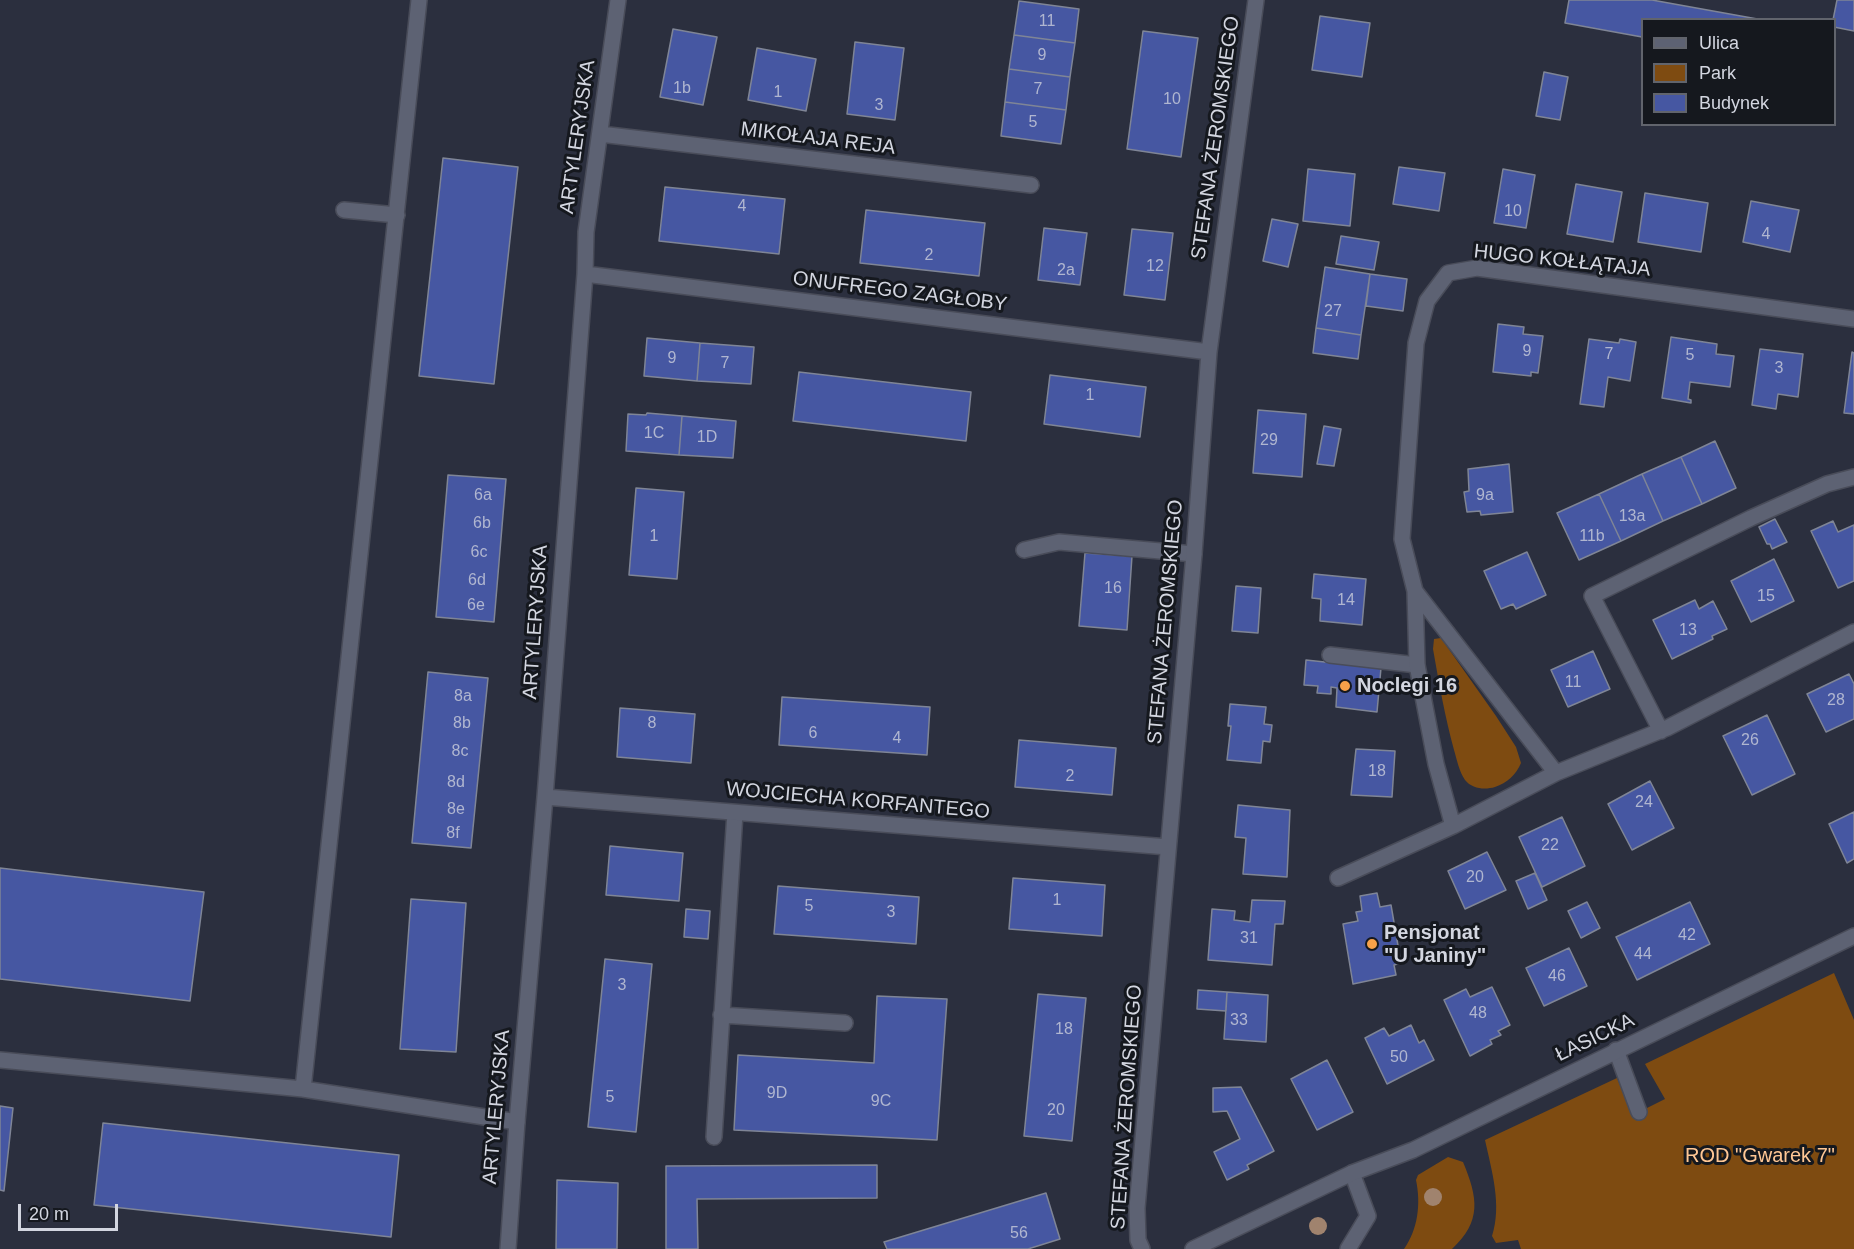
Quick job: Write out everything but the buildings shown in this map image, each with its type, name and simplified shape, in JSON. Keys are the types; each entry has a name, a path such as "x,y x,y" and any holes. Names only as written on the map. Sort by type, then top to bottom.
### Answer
{"street":[{"path":"303,1089 418,0"},
{"name":"ARTYLERYJSKA","path":"508,1249 545,797 585,274 586,232 618,0"},
{"name":"STEFANA ŻEROMSKIEGO","path":"1142,1249 1138,1240 1137,1208 1194,554 1209,352 1256,0"},
{"name":"MIKOŁAJA REJA","path":"600,134 1031,185"},
{"path":"344,210 397,214"},
{"name":"HUGO KOŁŁĄTAJA","path":"1453,826 1436,764 1417,665 1415,591 1402,539 1416,344 1426,301 1448,273 1477,268 1854,319"},
{"name":"ONUFREGO ZAGŁOBY","path":"585,274 1209,352"},
{"path":"1661,731 1592,596 1751,518 1827,484 1854,477"},
{"path":"1024,550 1059,542 1194,554"},
{"name":"HUGO KOŁŁĄTAJA","path":"1415,591 1557,773"},
{"path":"1338,878 1453,826 1557,773 1661,731 1854,632"},
{"path":"1330,655 1417,665"},
{"name":"WOJCIECHA KORFANTEGO","path":"545,797 1168,847"},
{"path":"714,1137 735,813"},
{"name":"ŁASICKA","path":"1196,1248 1352,1173 1413,1150 1854,936"},
{"path":"721,1015 844,1023"},
{"path":"1616,1050 1640,1112"},
{"path":"0,1060 303,1089 517,1122"},
{"path":"1348,1249 1368,1215 1352,1173"}],"green space":[{"path":"1441,638 1516,747 1521,763 1517,771 1511,778 1495,787 1483,788 1471,785 1465,780 1460,769 1448,725 1433,649 1434,639"},
{"name":"ROD \"Gwarek 7\"","path":"1834,973 1854,1020 1854,1249 1521,1249 1518,1240 1496,1243 1492,1236 1496,1212 1495,1188 1485,1140 1617,1078 1633,1115 1665,1099 1645,1064"},
{"path":"1448,1157 1463,1162 1474,1198 1473,1219 1462,1239 1452,1249 1404,1249 1417,1216 1416,1180 1418,1175"}],"place":[{"name":"Noclegi 16","path":"1345,686"},
{"name":"Pensjonat \"U Janiny\"","path":"1372,944"}]}
